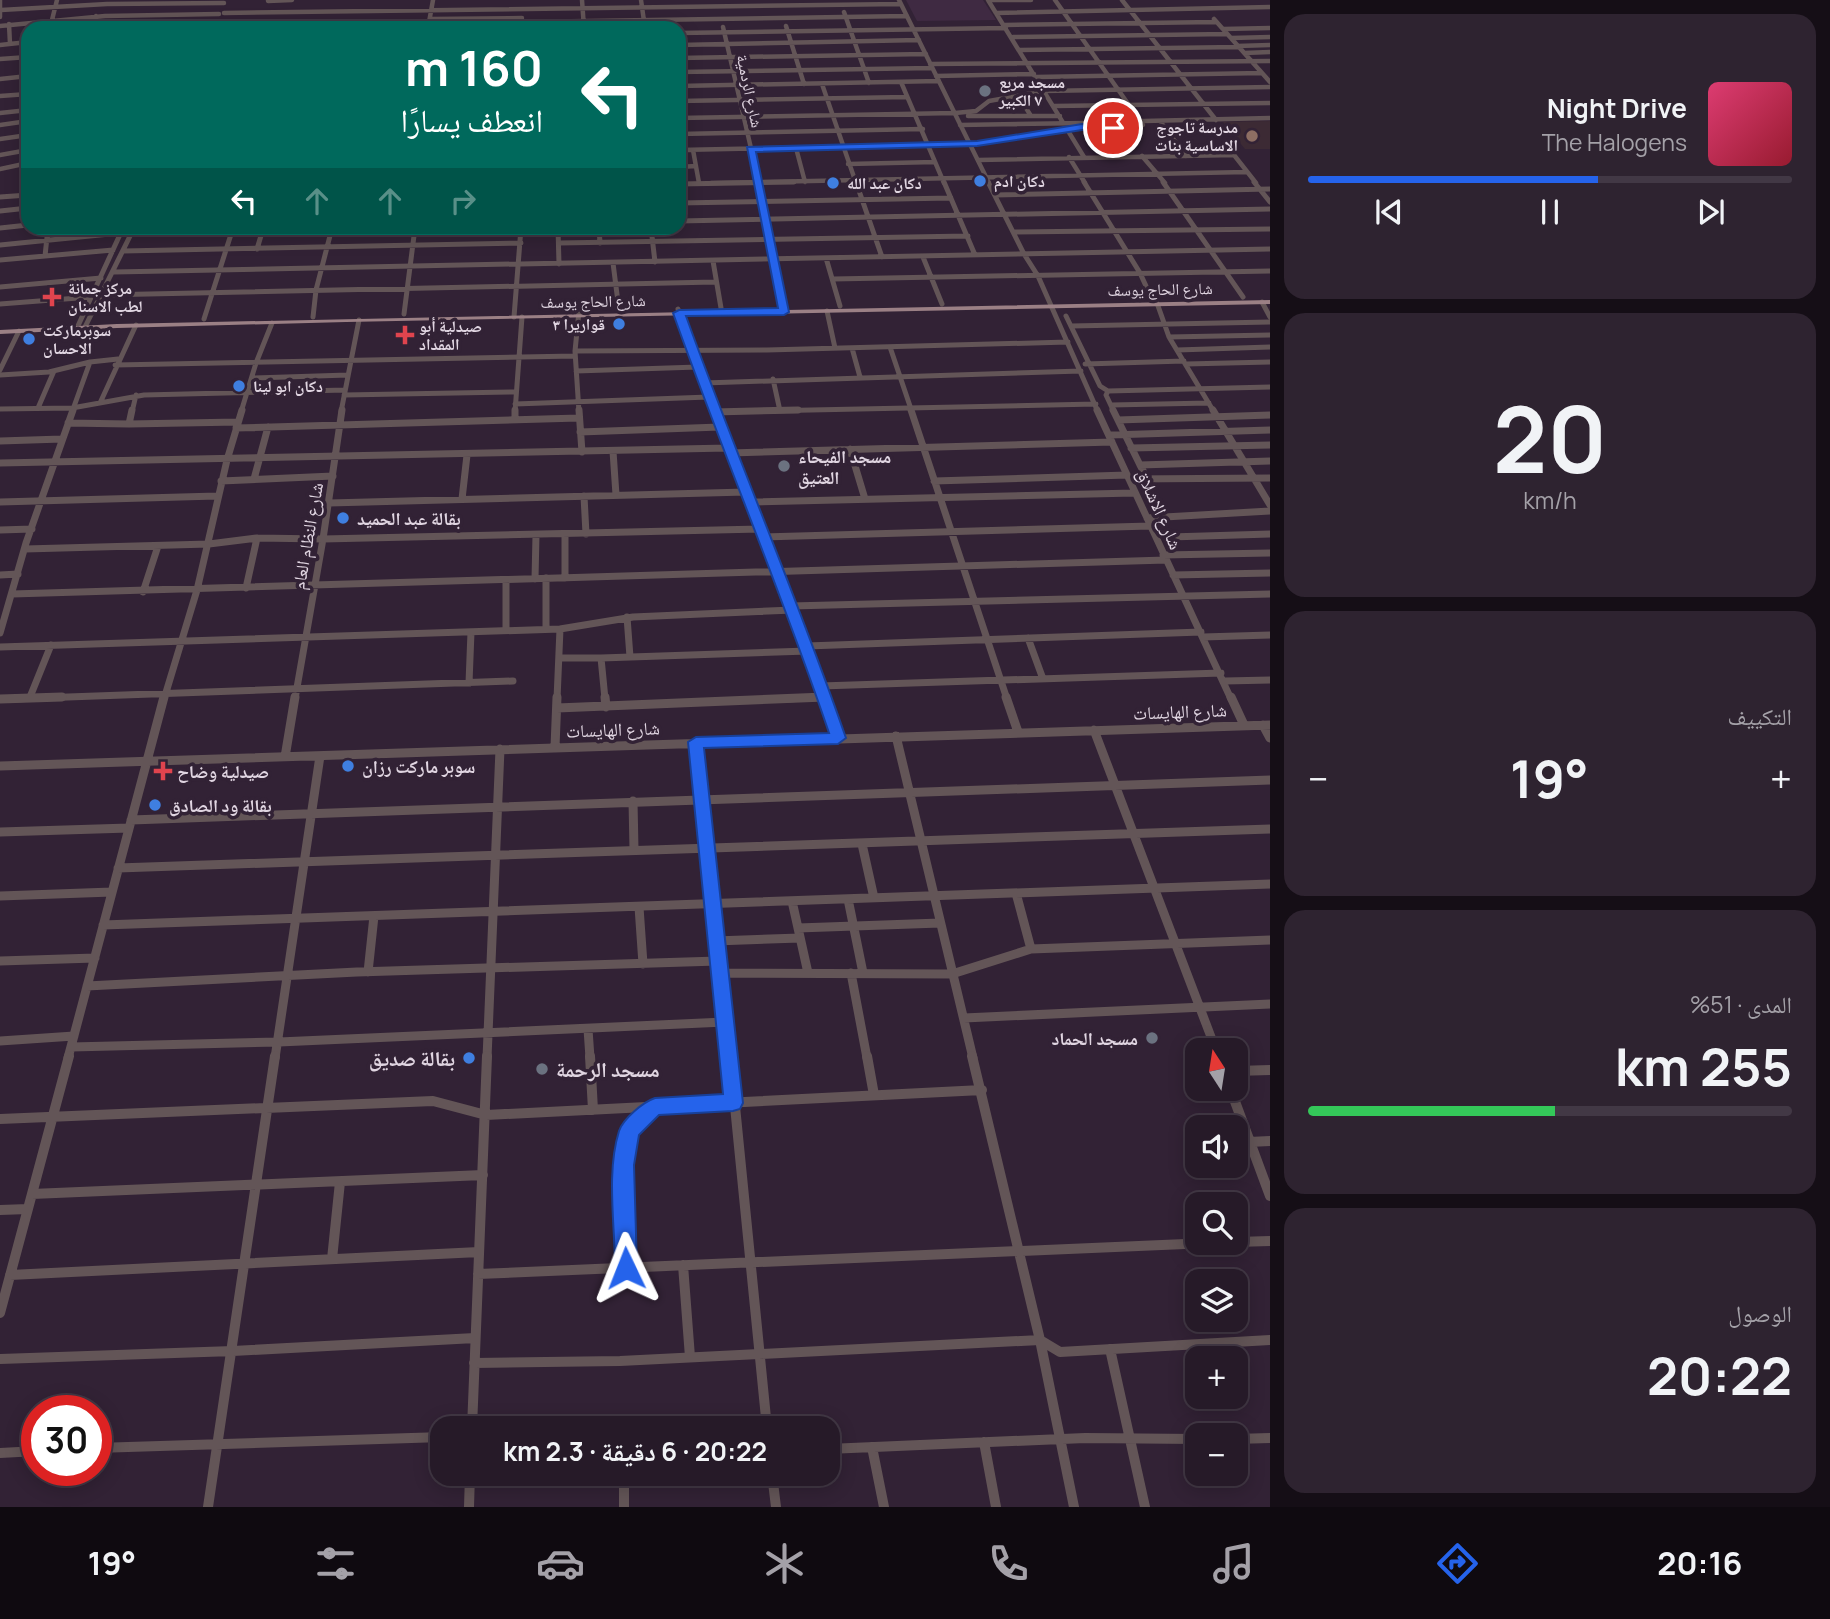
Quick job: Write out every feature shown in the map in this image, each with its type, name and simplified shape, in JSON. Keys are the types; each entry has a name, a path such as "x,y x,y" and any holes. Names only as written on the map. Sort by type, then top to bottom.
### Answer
{"main road":[{"name":"شارع الحاج يوسف","path":"0,329 19,331 82,325 272,323 1270,296"},
{"name":"شارع الحاج يوسف","path":"1154,301 1266,302"},
{"name":"شارع الحاج يوسف","path":"579,313 721,308 827,311 1049,303"},
{"name":"شارع الحاج يوسف","path":"0,329 204,319 404,314 517,315"}],"street":[{"path":"52,20 57,0"},
{"path":"263,12 268,0 292,0"},
{"path":"331,11 333,0"},
{"path":"395,10 397,0"},
{"path":"430,20 433,0"},
{"path":"522,0 523,21"},
{"path":"582,0 583,21 907,16"},
{"path":"641,0 644,20"},
{"name":"شارع الردمية","path":"715,0 728,45 763,202 783,310"},
{"path":"777,0 804,84"},
{"path":"988,0 1031,0"},
{"path":"988,0 1084,157"},
{"path":"686,150 970,144 1083,127 1143,125 1121,90 1055,0"},
{"path":"1122,0 1216,120"},
{"path":"1,10 118,2 226,1 219,21"},
{"path":"0,2 0,17"},
{"path":"839,2 869,83"},
{"path":"41,21 96,16 263,12 717,8 900,2"},
{"name":"شارع الاشلاق","path":"900,2 1024,254 1038,276 1134,493 1244,725"},
{"path":"1270,7 1242,8 1200,3 1270,84"},
{"path":"105,16 107,4"},
{"path":"996,13 1206,11 1270,7"},
{"path":"359,21 363,10"},
{"path":"293,21 296,12"},
{"path":"153,15 153,21"},
{"path":"95,21 96,16"},
{"path":"416,21 453,21"},
{"path":"686,33 1216,22"},
{"path":"0,26 21,23"},
{"path":"9,24 10,44"},
{"path":"1223,29 1270,28"},
{"path":"1262,29 1270,37"},
{"path":"815,30 824,56"},
{"path":"1111,35 1121,48"},
{"path":"1013,37 1270,37"},
{"path":"686,45 919,40"},
{"path":"0,50 0,45 21,43"},
{"path":"1020,50 1270,45"},
{"path":"1244,53 1270,52"},
{"path":"686,58 926,54"},
{"path":"0,59 21,58"},
{"path":"686,72 1027,63 1270,61"},
{"path":"686,86 901,82 938,78 1262,73"},
{"path":"0,79 21,77"},
{"path":"901,82 975,255"},
{"path":"822,84 853,181 882,257"},
{"path":"955,114 976,111 982,104 993,99 1044,91 1192,89 1270,84"},
{"path":"0,96 21,95"},
{"path":"686,102 907,97"},
{"path":"1019,97 1031,116"},
{"path":"1054,106 1270,103"},
{"path":"0,113 21,111"},
{"path":"14,112 14,123"},
{"path":"686,118 915,113 1059,116"},
{"path":"1014,116 1019,124"},
{"path":"960,125 1270,118"},
{"path":"1160,121 1186,156"},
{"path":"0,125 21,122"},
{"path":"686,134 923,129"},
{"path":"0,139 21,136"},
{"path":"796,148 805,182"},
{"path":"693,150 699,184"},
{"path":"0,155 21,151"},
{"path":"978,160 1234,155 1270,202"},
{"path":"1142,156 1154,174 1171,191 1243,297"},
{"path":"1069,157 1140,273 1166,325 1169,337 1270,505"},
{"path":"848,163 936,162"},
{"path":"0,169 21,164"},
{"path":"686,167 696,166"},
{"path":"686,184 1247,172"},
{"path":"995,195 1270,189"},
{"path":"0,197 21,196"},
{"path":"686,203 951,198"},
{"path":"0,212 21,209"},
{"path":"686,221 1270,209"},
{"path":"0,228 21,226"},
{"path":"1013,232 1270,229"},
{"path":"45,256 47,235"},
{"path":"0,246 84,235"},
{"path":"82,325 91,297 120,235"},
{"path":"82,325 114,272 130,235"},
{"path":"204,319 231,235"},
{"path":"257,249 261,235"},
{"path":"313,317 316,290 330,235"},
{"path":"404,314 414,235"},
{"path":"514,419 518,264 522,235"},
{"path":"558,235 559,264"},
{"path":"599,235 600,243"},
{"path":"652,235 655,262"},
{"path":"559,243 968,236"},
{"path":"123,251 521,243"},
{"path":"114,272 1270,249"},
{"path":"0,260 113,250"},
{"path":"923,257 942,304"},
{"path":"826,258 840,306"},
{"path":"713,261 721,308"},
{"path":"613,263 619,310"},
{"path":"833,278 1270,271"},
{"path":"0,287 101,278"},
{"path":"100,295 715,282"},
{"path":"0,304 91,297"},
{"path":"1071,326 1166,325 1270,319 1266,302"},
{"path":"678,311 714,412 808,649 838,738"},
{"path":"827,311 835,348"},
{"path":"579,313 575,353 582,452"},
{"path":"1066,316 1100,386"},
{"name":"شارع النظام العام","path":"285,757 329,503 344,392 359,320"},
{"path":"1,1308 165,694 197,590 221,481 256,363 272,323"},
{"path":"100,403 136,325"},
{"path":"19,331 0,372 54,371 90,362 256,363 517,358 575,353 1068,342"},
{"path":"1169,337 1270,335"},
{"path":"890,347 1018,732"},
{"path":"1177,350 1270,347"},
{"path":"852,348 860,377"},
{"path":"0,633 32,528 90,362"},
{"path":"296,391 303,362"},
{"path":"704,383 1079,368 1090,364 1270,362"},
{"path":"576,370 698,366"},
{"path":"38,408 54,371"},
{"path":"252,378 348,375"},
{"path":"773,379 780,411"},
{"path":"1088,386 1100,386 1108,391 1270,387"},
{"path":"0,409 72,408 136,396 296,391 515,392"},
{"path":"1108,391 1106,395 1148,480"},
{"path":"129,424 136,396"},
{"path":"514,404 709,397"},
{"path":"1111,405 1209,403"},
{"path":"714,412 1096,404"},
{"path":"1118,420 1270,415"},
{"path":"68,423 268,427 579,418"},
{"path":"254,480 268,427"},
{"path":"580,432 720,427"},
{"path":"0,463 850,449 1270,430"},
{"path":"1,443 62,439"},
{"path":"1131,448 1270,444"},
{"path":"850,449 865,499"},
{"path":"613,451 617,495"},
{"path":"462,499 467,455"},
{"path":"303,477 307,458"},
{"path":"1140,465 1270,461"},
{"path":"221,481 333,476"},
{"path":"934,481 1128,477 1148,480 1270,478"},
{"path":"329,503 746,492"},
{"path":"750,502 1134,493"},
{"path":"0,502 217,496"},
{"path":"584,496 586,534"},
{"path":"763,537 951,532 1148,522 1270,511"},
{"path":"0,530 32,528"},
{"path":"25,550 209,544 257,538 323,539 760,529"},
{"path":"565,534 565,578"},
{"path":"1170,537 1270,534"},
{"path":"535,579 536,535"},
{"path":"246,588 257,538"},
{"path":"143,592 158,546"},
{"path":"12,594 962,566 1270,553"},
{"path":"1173,575 1270,573"},
{"path":"0,575 18,574"},
{"path":"546,629 547,578"},
{"path":"506,580 506,630"},
{"path":"0,647 560,629 591,626 627,617 792,608 1270,594"},
{"path":"627,617 630,657"},
{"path":"555,747 560,629"},
{"path":"469,683 471,632"},
{"path":"559,658 630,657 987,639 1270,635"},
{"path":"1028,638 1043,679"},
{"path":"30,697 51,645"},
{"path":"601,658 606,706"},
{"path":"821,686 1043,679 1223,677 1270,680"},
{"path":"0,699 296,691 513,681"},
{"path":"557,708 825,697"},
{"path":"1267,725 1270,738"},
{"name":"شارع الهايسات","path":"0,766 1267,725"},
{"path":"1094,730 1212,1038"},
{"path":"896,736 1040,1340 1074,1507"},
{"path":"696,742 715,941 752,1261 766,1416"},
{"path":"472,1416 499,749"},
{"path":"208,1507 320,755"},
{"path":"0,832 311,813 1270,780"},
{"path":"633,801 634,850"},
{"path":"118,868 1270,829"},
{"path":"862,844 874,898"},
{"path":"103,925 1269,886"},
{"path":"0,897 112,892"},
{"path":"1016,893 1031,949"},
{"path":"848,899 863,973"},
{"path":"792,901 808,973"},
{"path":"639,907 643,964"},
{"path":"368,972 374,916"},
{"path":"715,941 853,926 940,923"},
{"path":"87,986 368,972 643,964 808,973 952,974 1031,949 1270,940"},
{"path":"0,961 95,958"},
{"path":"851,973 874,1095"},
{"path":"964,1018 1270,1003"},
{"path":"71,1047 279,1042 725,1022"},
{"path":"588,1029 593,1110"},
{"path":"0,1041 74,1036"},
{"path":"1248,1071 1270,1070"},
{"path":"0,1119 433,1101 486,1115 982,1090"},
{"path":"1235,1101 1270,1196"},
{"path":"626,1268 624,1175 627,1138 634,1126 655,1107"},
{"path":"1249,1142 1270,1141"},
{"path":"32,1194 483,1175"},
{"path":"332,1259 340,1182"},
{"path":"0,1210 27,1209"},
{"path":"1248,1242 1270,1241"},
{"path":"478,1274 1185,1244"},
{"path":"10,1275 479,1252"},
{"path":"683,1265 690,1357"},
{"path":"0,1359 233,1351 475,1338"},
{"path":"474,1363 690,1357 1040,1340 1060,1352 1270,1340"},
{"path":"1110,1349 1145,1507"},
{"path":"112,1447 430,1437"},
{"path":"1248,1439 1270,1438"},
{"path":"840,1448 1062,1439 1185,1439"},
{"path":"984,1443 996,1507"},
{"path":"872,1447 884,1507"},
{"path":"0,1454 21,1452"},
{"path":"468,1507 469,1486"},
{"path":"624,1486 624,1507"},
{"path":"773,1486 776,1507"}],"shaded area":[{"path":"906,0 983,0 996,20 917,21"},
{"name":"مدرسة تاجوج الاساسية بنات","path":"1270,121 1270,149 1245,149 1223,122"}],"place":[{"name":"مسجد مربع ٧ الكبير","path":"985,91"},
{"name":"مدرسة تاجوج الاساسية بنات","path":"1252,136"},
{"name":"دكان ادم","path":"980,181"},
{"name":"دكان عبد الله","path":"833,183"},
{"name":"مركز جمانة لطب الاسنان","path":"52,297"},
{"name":"قواريرا ٣","path":"619,324"},
{"name":"صيدلية أبو المقداد","path":"405,335"},
{"name":"سوبرماركت الاحسان","path":"29,339"},
{"name":"دكان ابو لينا","path":"239,386"},
{"name":"مسجد الفيحاء العتيق","path":"784,466"},
{"name":"بقالة عبد الحميد","path":"343,518"},
{"name":"سوبر ماركت رزان","path":"348,766"},
{"name":"صيدلية وضاح","path":"163,771"},
{"name":"بقالة ود الصادق","path":"155,805"},
{"name":"مسجد الحماد","path":"1152,1038"},
{"name":"بقالة صديق","path":"469,1058"},
{"name":"مسجد الرحمة","path":"542,1069"}],"route":[{"path":"626,1268 624,1165 629,1131 655,1107 733,1103 696,742 838,738 807,646 717,420 679,313 784,312 751,149 977,144 1082,127 1113,128"}]}
